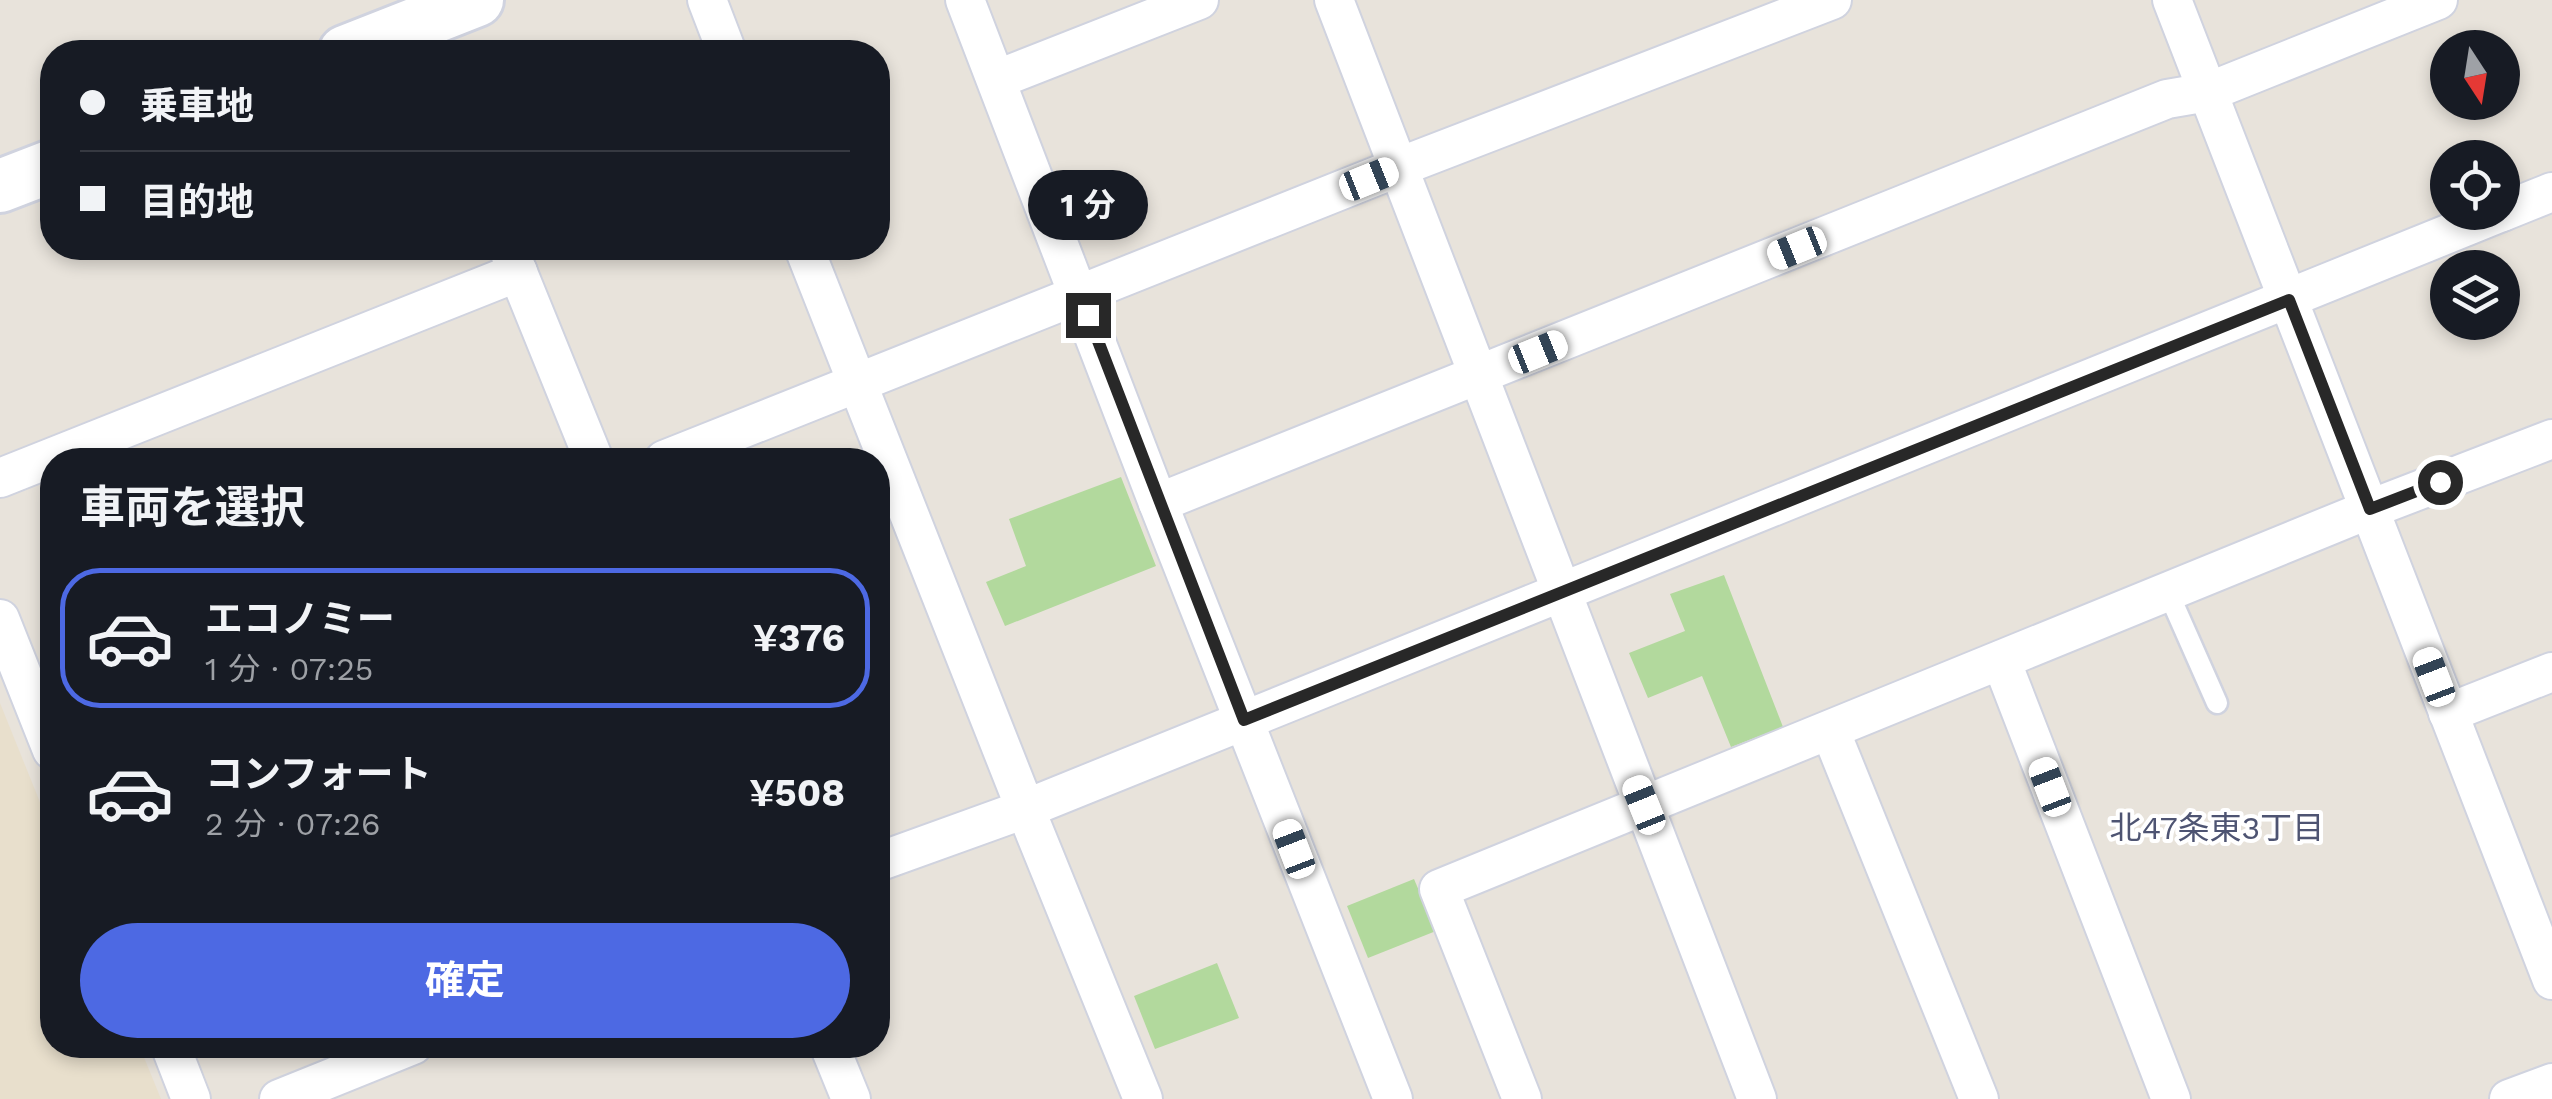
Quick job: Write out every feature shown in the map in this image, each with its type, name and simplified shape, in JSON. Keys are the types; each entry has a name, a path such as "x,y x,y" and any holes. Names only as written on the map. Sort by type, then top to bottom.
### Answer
{"street":[{"path":"426,38 477,0"},
{"path":"707,0 723,40"},
{"path":"965,0 1393,1099"},
{"path":"998,79 1199,0"},
{"path":"1334,0 1757,1099"},
{"path":"694,448 1399,167 1832,0"},
{"path":"2172,0 2448,713 2542,925 2552,980"},
{"path":"1158,503 2167,99 2208,92 2438,0"},
{"path":"0,186 40,171"},
{"path":"2520,205 2552,192"},
{"path":"890,858 1025,810 2458,230"},
{"path":"71,448 513,260 589,448"},
{"path":"809,260 883,448"},
{"path":"1522,1099 1439,889 2370,509 2552,439"},
{"path":"0,478 40,461"},
{"path":"890,466 1143,1099"},
{"path":"0,619 40,694"},
{"path":"2001,660 2171,1099"},
{"path":"2448,713 2552,672"},
{"path":"1830,730 1979,1099"},
{"path":"175,1058 191,1099"},
{"path":"278,1099 380,1058"},
{"path":"834,1058 851,1099"},
{"path":"2510,1099 2552,1082"}],"lane":[{"path":"2168,592 2217,702"}],"shaded area":[{"path":"0,703 40,802 40,1058 144,1058 161,1099 0,1099"}],"green space":[{"path":"1121,477 1156,566 1005,626 986,582 1026,566 1009,519"},
{"path":"1724,575 1783,727 1731,747 1702,676 1648,698 1629,653 1685,631 1670,594"},
{"path":"1414,879 1436,931 1368,958 1347,906"},
{"path":"1217,963 1239,1018 1155,1049 1134,996"}],"district":[{"name":"北47条東3丁目","path":"2217,828"}],"route":[{"path":"1088,315 1244,720 2289,300 2370,509 2440,482"}]}
